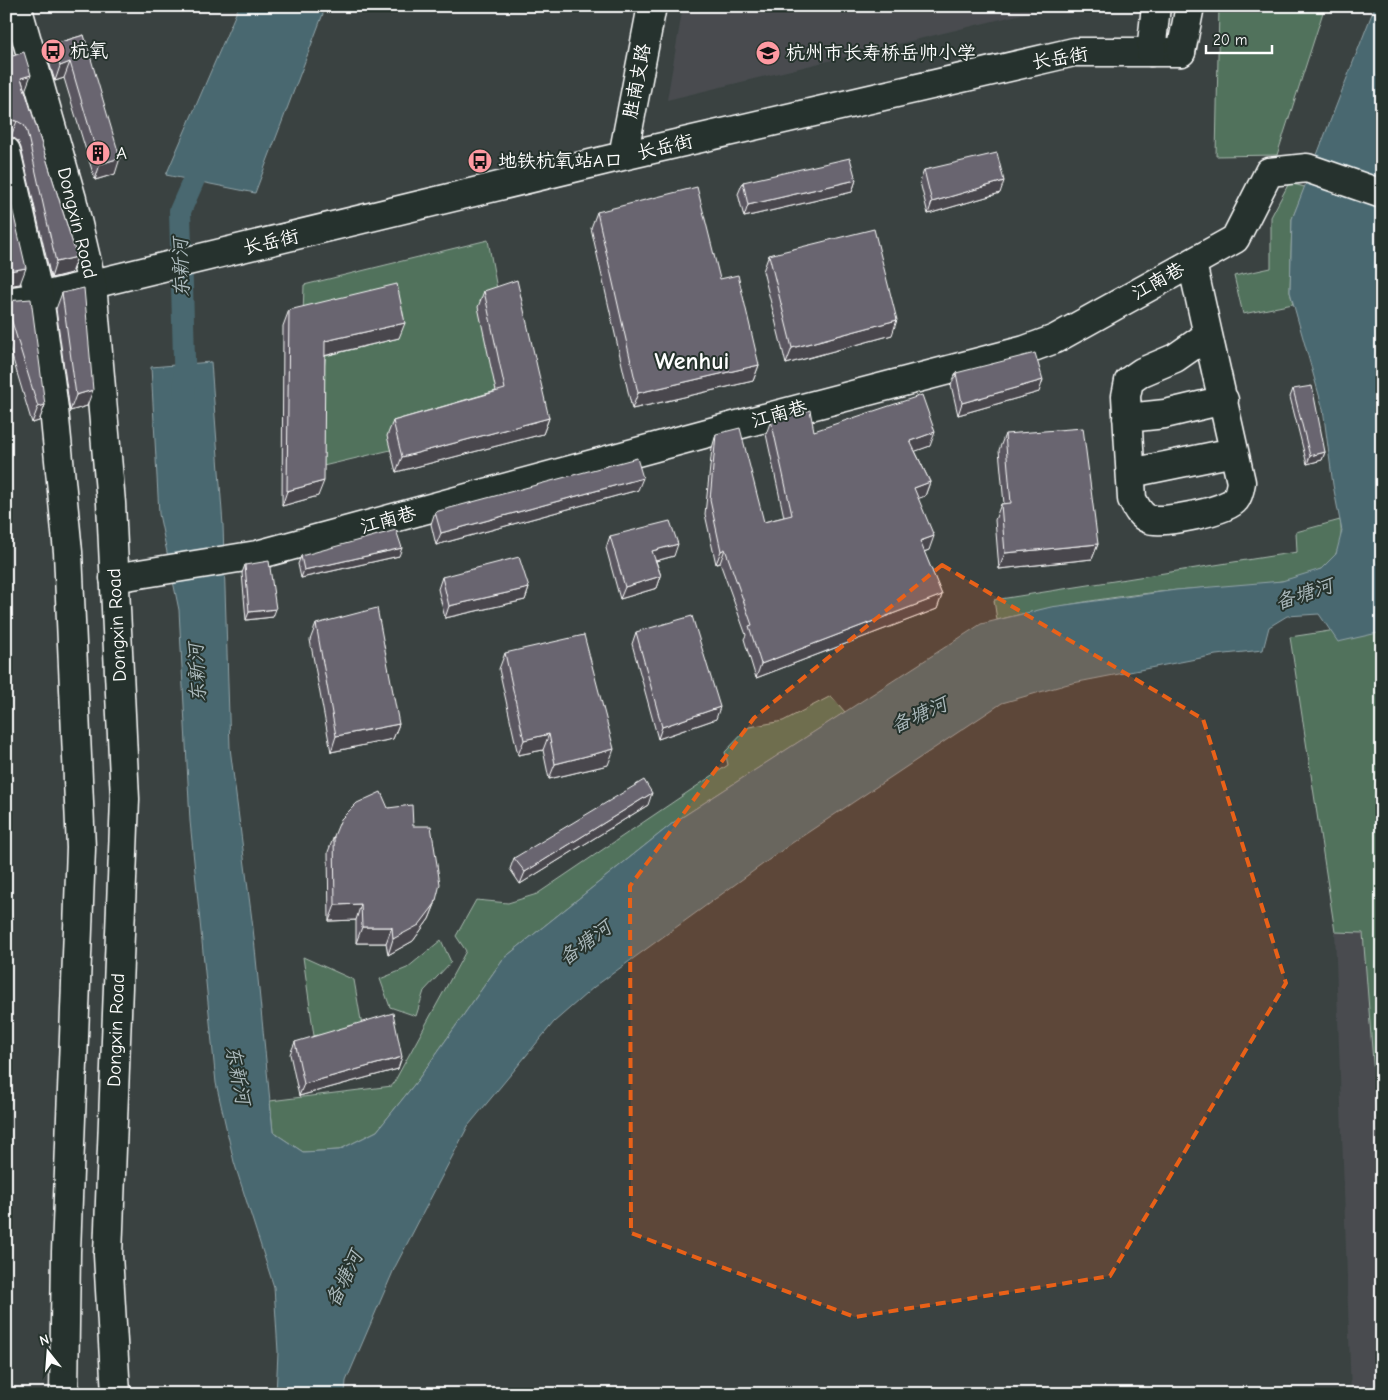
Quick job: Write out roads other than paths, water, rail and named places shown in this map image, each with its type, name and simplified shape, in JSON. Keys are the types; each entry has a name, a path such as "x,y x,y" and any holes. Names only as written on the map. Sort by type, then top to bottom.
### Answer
{"street":[{"name":"Dongxin Road","path":"17,6 72,199 92,284 111,503 125,799 108,1255 100,1394"},
{"name":"胜南支路","path":"623,156 652,6"},
{"path":"1150,52 1156,6"},
{"name":"长岳街","path":"6,302 39,297 623,156 1074,52 1181,52 1190,6"},
{"path":"6,151 39,297 54,409 68,552 81,848 66,1252 64,1394"},
{"name":"江南巷","path":"114,578 155,573 257,555 702,434 1025,350 1055,339 1235,239 1269,172 1307,168 1382,194"},
{"path":"1192,263 1241,482 1235,501 1226,507 1186,516 1150,520 1139,512 1132,499 1126,396 1129,381 1142,372 1175,358 1208,335"},
{"path":"1127,418 1165,414 1224,400"},
{"path":"1131,473 1234,452"},
{"path":"45,1394 66,1252"},
{"name":"Dongxin Road","path":"108,1255 116,1394"}],"water":[{"path":"239,6 326,6 255,193 166,175"},
{"name":"备塘河","path":"1375,6 1382,6 1382,196 1376,219 1375,242 1382,289 1382,632 1338,642 1319,614 1287,616 1269,627 1263,650 1216,655 1068,684 1002,703 792,843 594,987 554,1022 468,1126 395,1267 346,1381 345,1394 276,1394 278,1352 274,1287 234,1162 216,1083 190,821 179,610 159,514 151,367 211,362 223,525 230,748 253,928 273,1132 303,1152 339,1150 377,1131 417,1081 503,959 673,823 981,624 1051,607 1176,590 1282,581 1321,569 1336,554 1342,531 1333,485 1323,409 1290,292 1292,219"}],"waterway":[{"name":"东新河","path":"185,395 180,211 206,152"}],"place":[{"name":"杭氧","path":"53,51"},
{"name":"杭州市长寿桥岳帅小学","path":"768,53"},
{"name":"A","path":"98,153"},
{"name":"地铁杭氧站A口","path":"480,161"}],"district":[{"name":"Wenhui","path":"692,361"}]}
